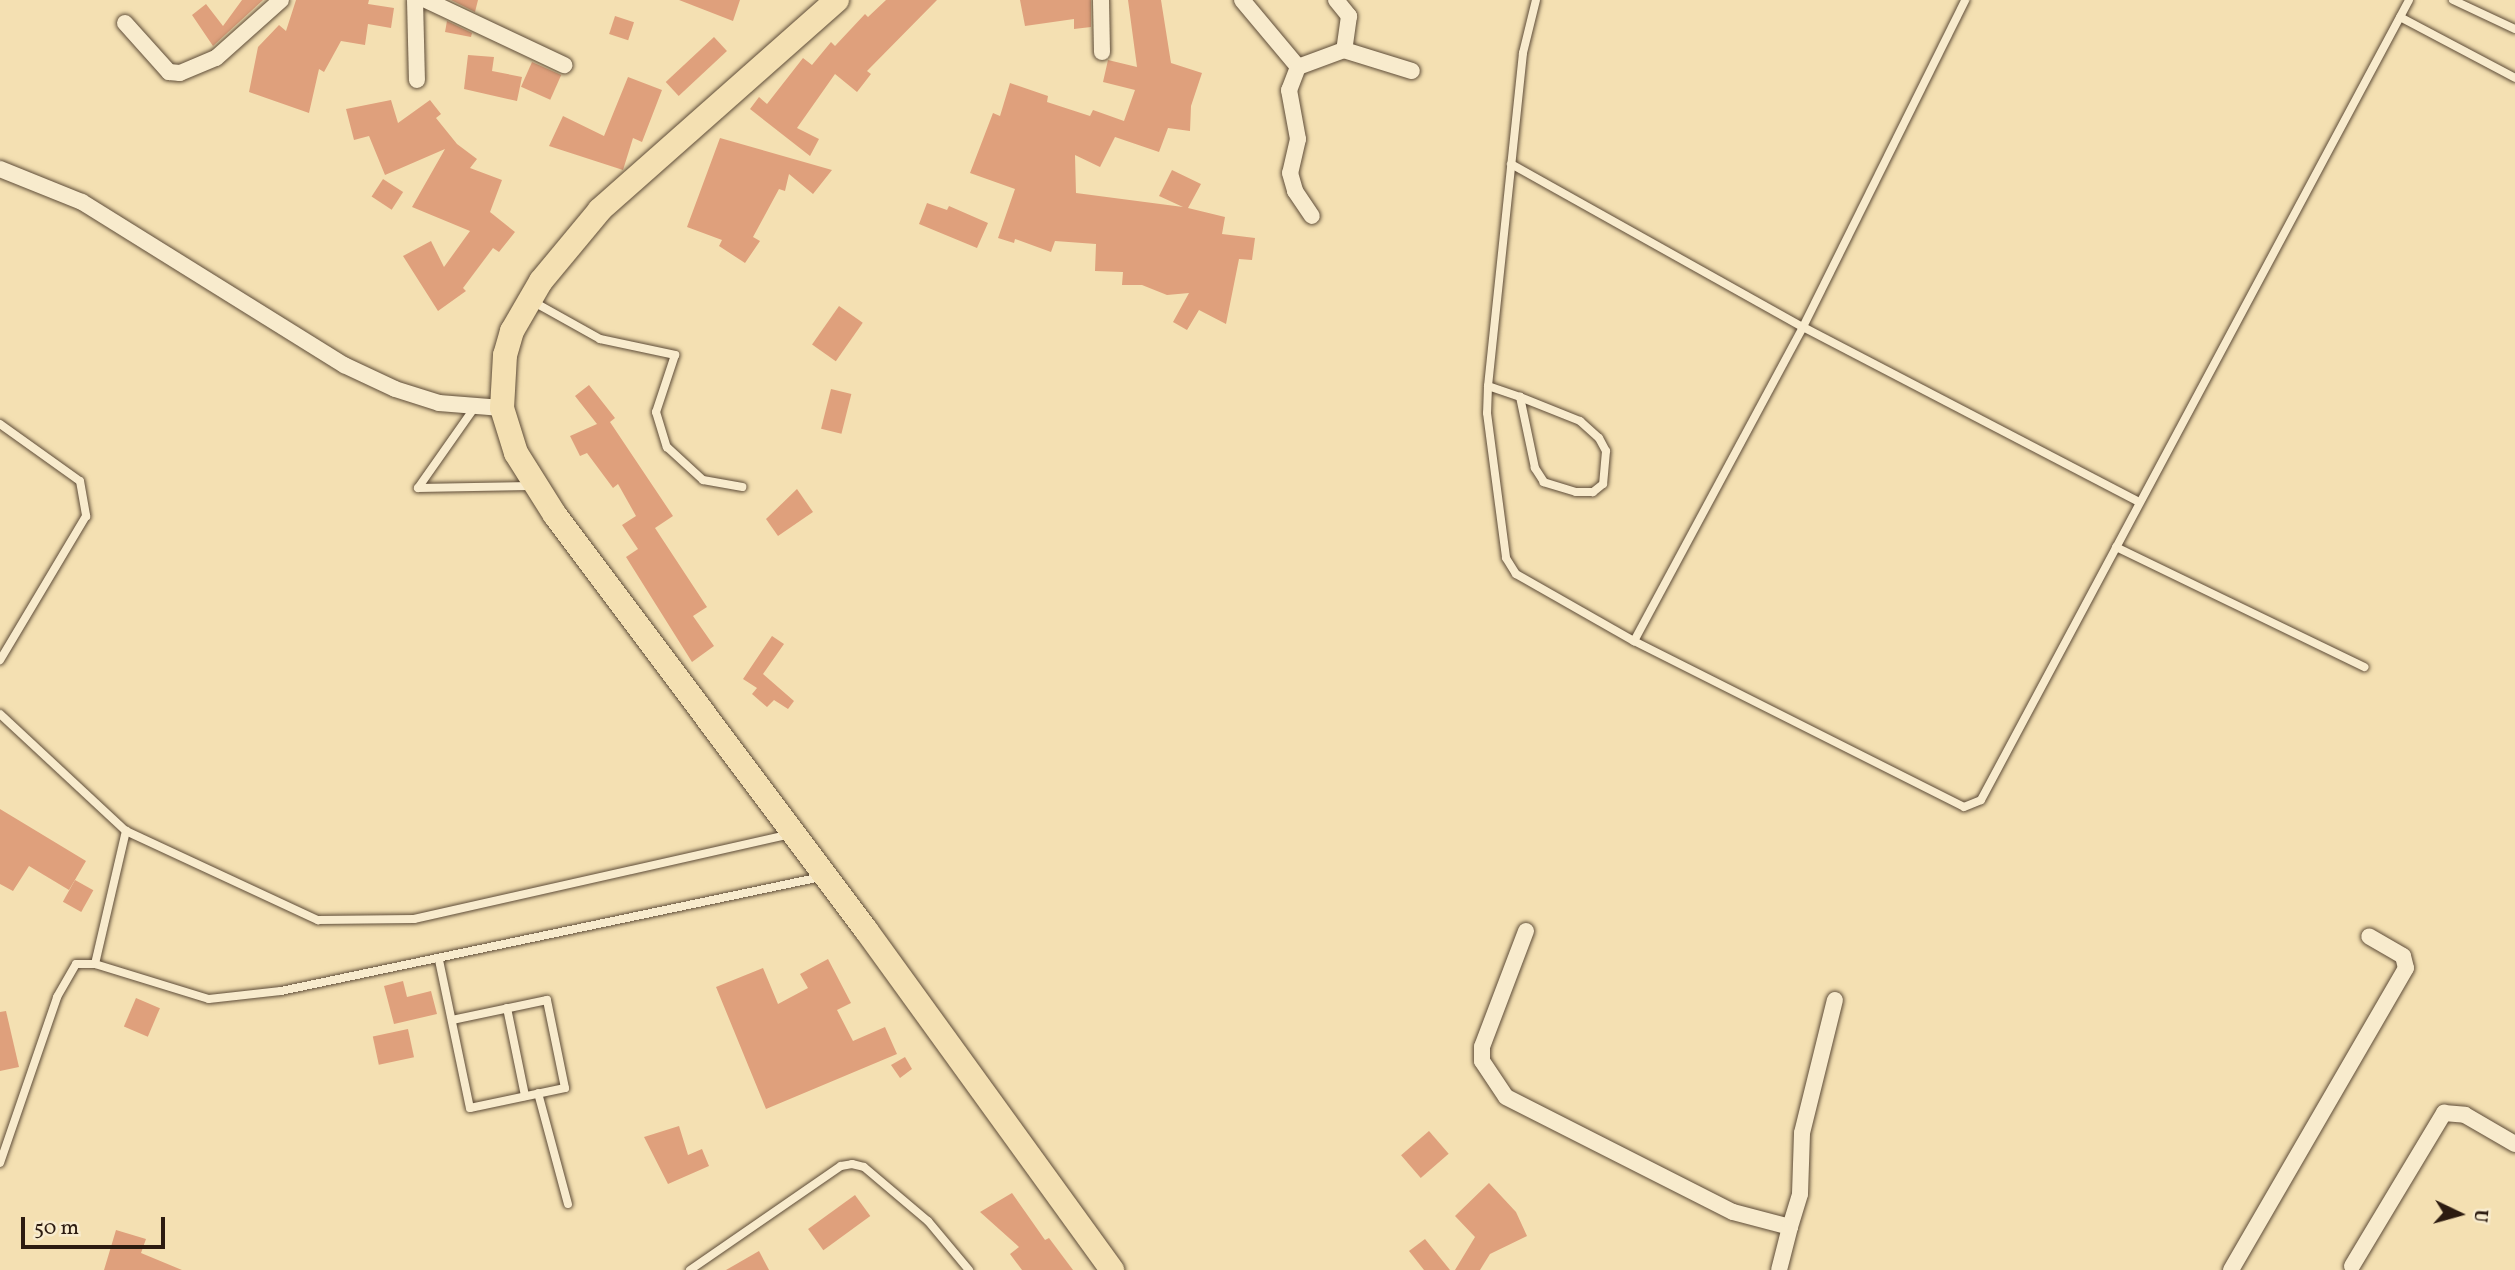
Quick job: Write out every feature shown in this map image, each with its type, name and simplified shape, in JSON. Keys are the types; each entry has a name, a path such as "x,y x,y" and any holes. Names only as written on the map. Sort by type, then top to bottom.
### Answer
{"main road":[{"path":"837,0 600,210 530,299 505,355 502,408 516,453 537,486 1112,1270"}],"street":[{"path":"125,23 169,72 180,73 216,58 281,0"},
{"path":"415,0 417,80"},
{"path":"425,0 564,65"},
{"path":"1101,0 1102,52"},
{"path":"1242,0 1298,68"},
{"path":"1336,0 1349,13 1344,50"},
{"path":"1312,216 1295,191 1290,173 1298,139 1290,90 1298,68 1344,50 1412,71"},
{"path":"0,169 82,202 357,371 421,399 502,408"},
{"path":"1526,931 1482,1047 1482,1061 1506,1097 1733,1212 1790,1227"},
{"path":"2231,1270 2406,968 2403,956 2369,936"},
{"path":"1779,1270 1800,1194 1802,1133 1835,1000"},
{"path":"2353,1266 2444,1113 2465,1115 2515,1144"}],"lane":[{"path":"1536,0 1524,53 1488,386 1488,413 1506,558 1517,574 1634,641 1964,807 1973,807 1981,800 2409,0"},
{"path":"1634,641 1803,327 1965,0"},
{"path":"2453,0 2515,29"},
{"path":"2400,17 2515,78"},
{"path":"1511,164 1803,327 2139,502"},
{"path":"530,299 600,339 675,355 656,412 667,447 703,480 742,487"},
{"path":"1488,386 1520,397 1580,421 1599,438 1606,451 1603,484 1593,492 1576,492 1544,482 1535,468 1520,397"},
{"path":"475,406 418,488 537,486"},
{"path":"0,424 80,481 86,516 0,660"},
{"path":"2116,547 2364,667"},
{"path":"0,714 126,831 318,920 414,919 791,834"},
{"path":"95,964 126,831"},
{"path":"0,1163 57,997 76,964 95,964 209,999 281,991 439,960 824,876"},
{"path":"439,960 470,1108 565,1088 547,1000 452,1020"},
{"path":"507,1008 526,1096"},
{"path":"538,1093 568,1204"},
{"path":"690,1270 841,1166 852,1164 864,1167 928,1221 969,1270"}],"building":[{"path":"242,0 263,0 213,46 192,15 206,4 223,26"},
{"path":"296,0 369,0 368,4 394,8 391,28 368,24 365,45 341,41 324,72 319,69 309,113 249,92 258,47 279,25 286,31"},
{"path":"451,0 478,0 475,12"},
{"path":"679,0 740,0 733,21"},
{"path":"886,0 937,0 867,71 871,74 857,92 835,74 797,128 819,139 810,156 750,109 759,97 767,104 803,58 812,65 831,42 835,46 865,14 868,17"},
{"path":"1020,0 1091,0 1091,27 1074,29 1074,19 1025,26"},
{"path":"1128,0 1161,0 1171,63 1202,73 1191,106 1190,131 1168,128 1159,152 1115,137 1100,167 1075,155 1076,193 1183,207 1159,196 1172,170 1201,184 1188,208 1225,217 1222,234 1255,238 1252,260 1239,259 1226,324 1199,310 1187,330 1173,322 1189,293 1167,295 1142,285 1122,285 1123,272 1095,271 1096,244 1055,241 1051,252 1015,239 1014,243 998,238 1015,189 970,173 993,113 1000,116 1010,83 1048,96 1047,102 1090,116 1093,110 1124,121 1135,90 1103,82 1108,60 1137,67"},
{"path":"615,16 634,22 628,40 609,34"},
{"path":"447,21 472,33 471,37 445,32"},
{"path":"714,37 727,51 679,96 666,82"},
{"path":"468,55 494,57 492,71 522,77 517,101 464,89"},
{"path":"532,62 561,75 550,100 521,87"},
{"path":"628,77 662,90 642,142 633,138 623,170 549,146 563,116 604,136"},
{"path":"391,100 398,123 430,100 441,114 436,118 457,144 477,159 470,168 502,180 490,212 515,232 499,252 493,248 463,288 466,291 438,311 403,256 431,241 444,267 470,231 412,207 445,149 385,175 369,136 354,140 346,109"},
{"path":"720,138 832,170 813,194 789,174 785,191 779,189 753,237 760,241 745,263 719,246 722,240 687,227"},
{"path":"383,179 403,192 392,210 372,197"},
{"path":"927,203 947,210 949,206 988,223 977,248 919,224"},
{"path":"839,306 863,323 836,361 812,345"},
{"path":"589,385 615,418 610,422 673,516 655,528 707,607 693,616 714,646 692,662 626,557 638,549 622,525 636,516 618,484 613,488 587,453 580,456 570,436 597,424 575,396"},
{"path":"831,389 851,394 841,434 821,429"},
{"path":"797,489 813,512 778,536 766,519"},
{"path":"772,636 784,644 763,674 794,701 788,709 774,700 767,707 752,694 757,688 743,679"},
{"path":"0,809 86,861 69,890 29,866 13,891 0,884"},
{"path":"75,880 93,890 81,912 63,902"},
{"path":"828,959 851,1003 837,1010 853,1041 885,1027 897,1054 766,1109 716,987 763,968 778,1004 808,988 800,974"},
{"path":"403,981 407,997 431,991 437,1014 394,1024 384,986"},
{"path":"136,998 160,1008 148,1037 124,1027"},
{"path":"6,1011 19,1067 0,1071 0,1012"},
{"path":"408,1029 414,1057 379,1065 373,1036"},
{"path":"905,1057 912,1069 900,1078 891,1065"},
{"path":"679,1126 688,1155 702,1149 709,1166 668,1184 644,1137"},
{"path":"1429,1131 1449,1154 1421,1178 1401,1155"},
{"path":"1489,1183 1516,1212 1527,1236 1490,1254 1480,1270 1455,1270 1475,1237 1455,1216"},
{"path":"1012,1193 1045,1240 1049,1238 1073,1270 1022,1270 1010,1254 1019,1247 980,1212"},
{"path":"855,1195 870,1216 823,1250 808,1229"},
{"path":"116,1230 146,1239 141,1253 182,1270 104,1270"},
{"path":"1425,1239 1450,1270 1424,1270 1409,1251"},
{"path":"759,1251 769,1270 726,1270"}]}
